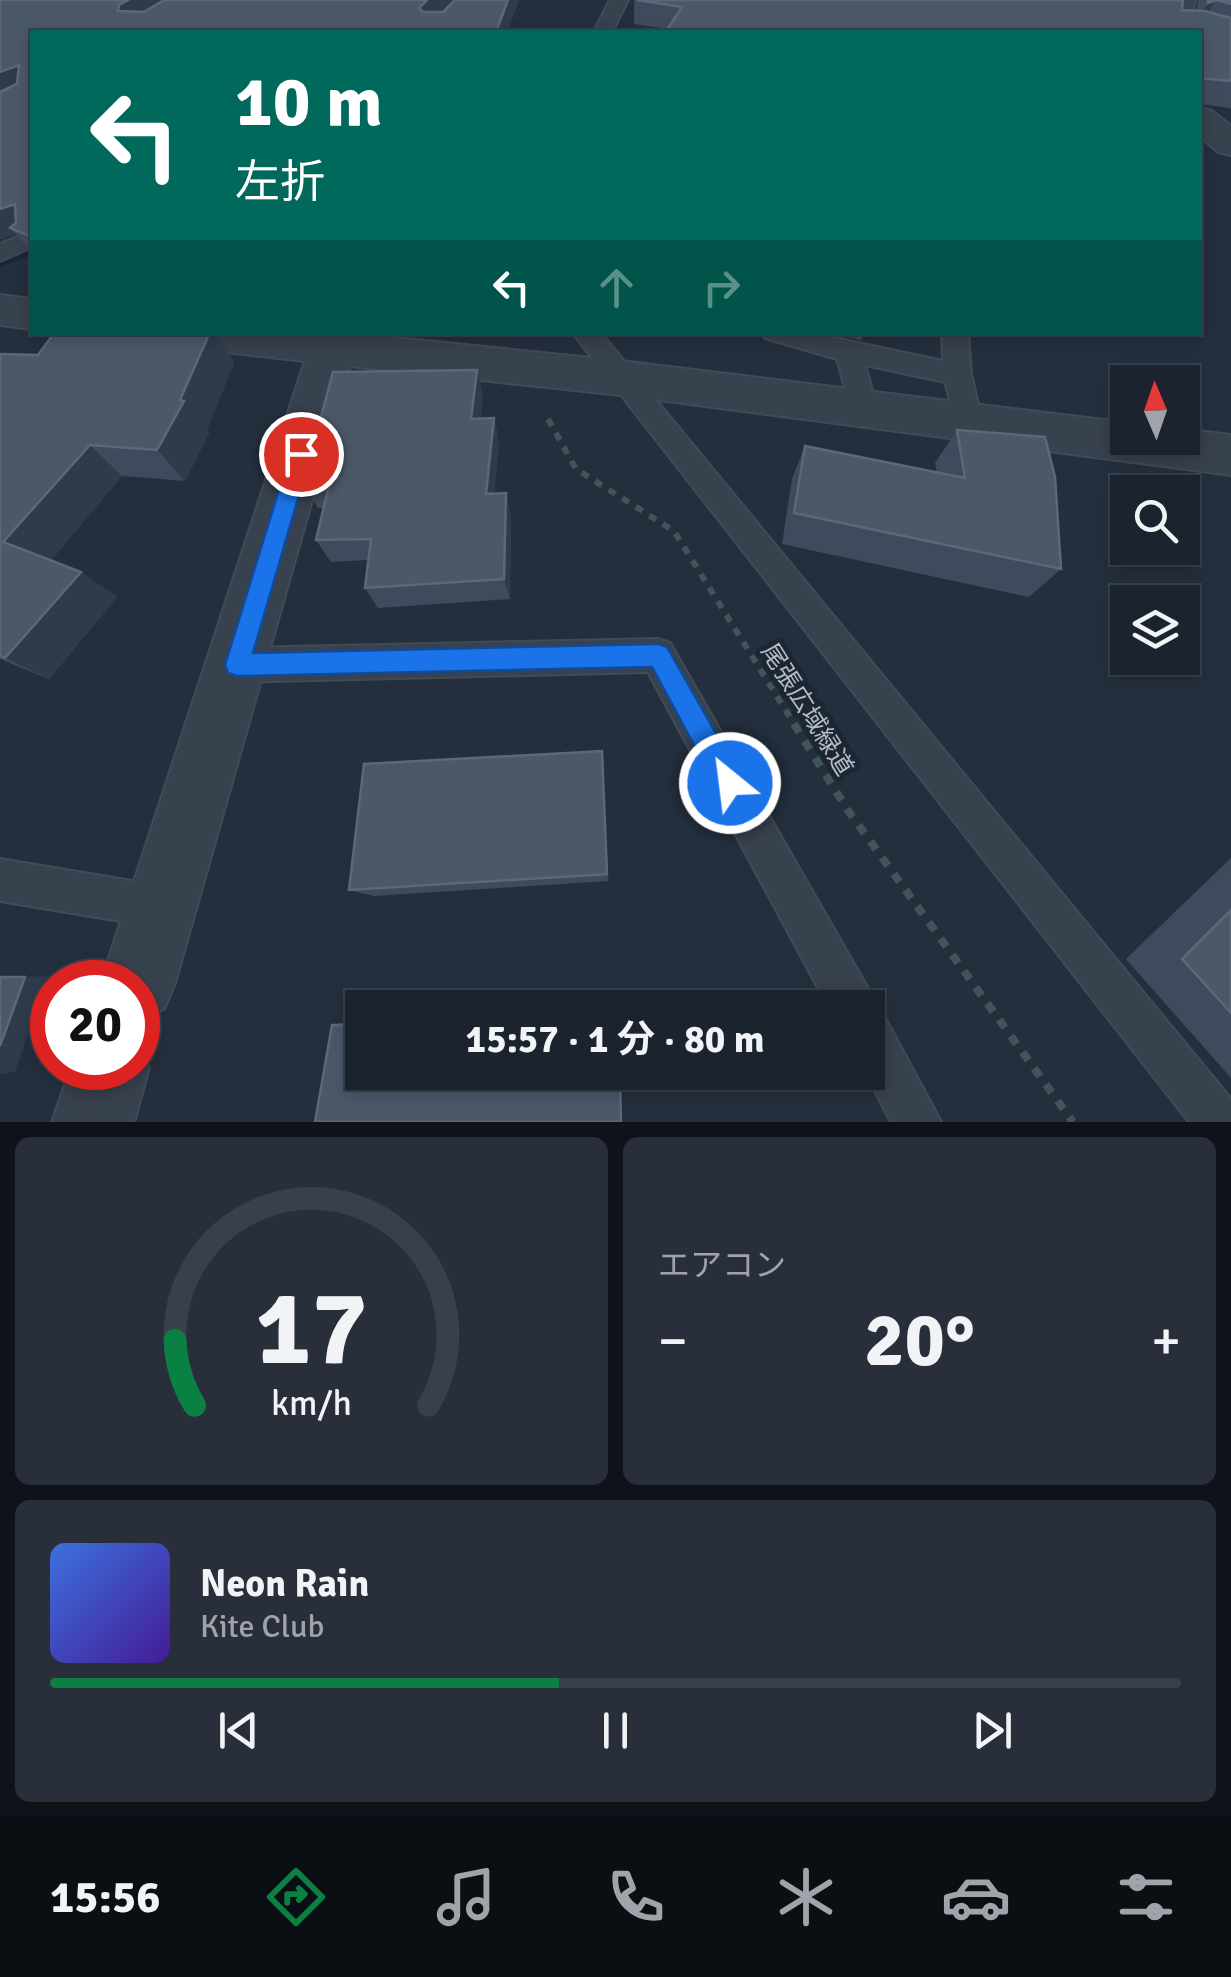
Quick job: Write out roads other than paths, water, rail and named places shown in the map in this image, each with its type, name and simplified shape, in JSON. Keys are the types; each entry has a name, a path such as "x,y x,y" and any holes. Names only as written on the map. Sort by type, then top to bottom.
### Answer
{"street":[{"path":"1202,120 1231,144"},
{"path":"0,310 30,314"},
{"path":"208,335 621,378 1231,455"},
{"path":"145,960 332,348"},
{"path":"93,1122 103,1090"}],"lane":[{"path":"603,30 619,0"},
{"path":"1186,0 1186,30"},
{"path":"0,253 30,239"},
{"path":"587,335 1219,1122"},
{"path":"785,335 957,374"},
{"path":"955,335 957,374 968,422"},
{"path":"848,352 863,408"},
{"path":"237,665 658,655 844,990"},
{"path":"0,880 162,907"},
{"path":"885,1063 917,1122"}],"waterway":[{"path":"0,263 30,251"}]}
